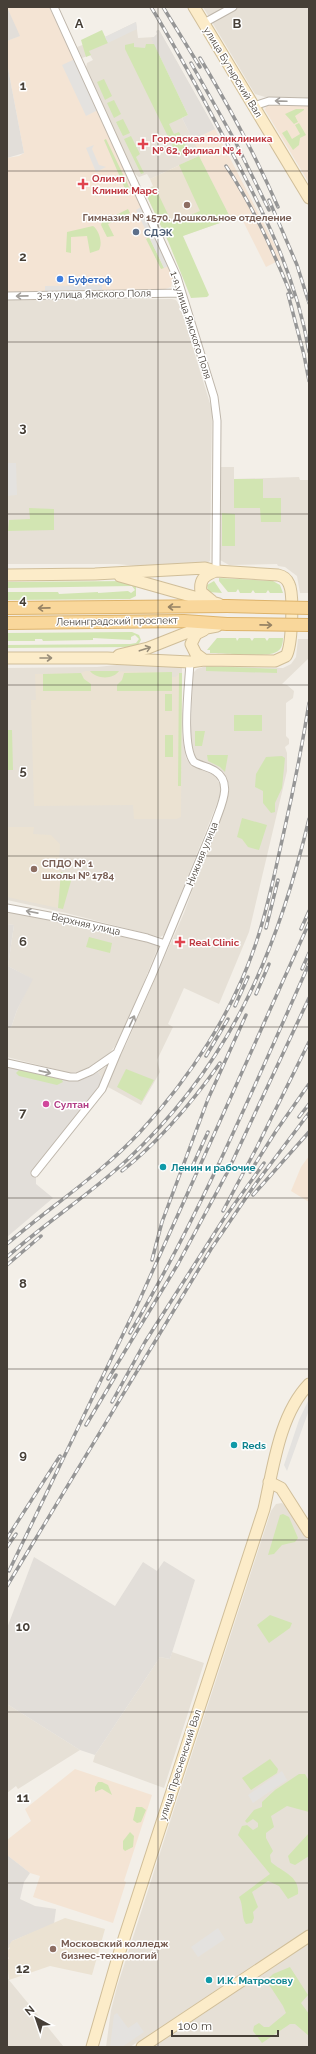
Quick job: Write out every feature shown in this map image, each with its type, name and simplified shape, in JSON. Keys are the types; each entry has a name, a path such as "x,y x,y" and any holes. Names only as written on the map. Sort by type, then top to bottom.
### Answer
{"main road":[{"name":"улица Бутырский Вал","path":"194,7 309,198"},
{"path":"7,575 95,574 205,568 216,571 276,574 286,579 290,589 290,646 286,656 275,661 204,660 190,662 107,658 7,658"},
{"path":"216,571 202,579 200,587 203,596 223,605"},
{"path":"95,574 132,578 223,605"},
{"name":"Ленинградский проспект","path":"7,608 223,605 309,608"},
{"name":"Ленинградский проспект","path":"7,622 184,621 227,624 309,625"},
{"path":"107,658 148,648 191,631 227,624"},
{"path":"190,662 191,644 196,634 211,627"},
{"path":"191,644 196,654 204,660"},
{"name":"улица Пресненский Вал","path":"92,2047 116,1963 264,1509 274,1460 289,1416 297,1398 309,1384"},
{"path":"269,1482 281,1488 309,1532"},
{"path":"142,2047 309,1936"}],"street":[{"name":"1-я улица Ямского Поля","path":"54,7 177,277 214,397 216,409 216,571"},
{"path":"204,23 233,7"},
{"path":"254,106 269,101 309,102"},
{"name":"3-я улица Ямского Поля","path":"7,296 182,293"},
{"name":"Нижняя улица","path":"35,1173 102,1090 115,1054 165,944 215,823 225,790 223,780 220,775 213,769 194,762 190,756 187,732 190,662"},
{"name":"Верхняя улица","path":"7,908 65,919 165,944"},
{"path":"7,1063 70,1077 77,1077 91,1071 115,1054"}],"shaded area":[{"path":"7,7 49,7 75,59 168,266 173,278 171,287 165,289 7,292 7,158 19,156 24,153 7,63 7,41 19,36"},
{"path":"7,7 20,36 7,41"},
{"path":"203,7 309,7 309,98 265,97 255,94"},
{"path":"136,22 138,38 154,37 157,34 156,31 159,30 215,129 156,48 182,118 201,155 150,179 147,174 139,177 133,172 86,68 87,63 93,60 90,55 82,58 77,47 85,44 107,43 105,37"},
{"path":"136,22 137,29 108,43 105,37"},
{"path":"159,30 215,129 193,140 182,118 188,115 151,38 157,34 156,31"},
{"path":"75,59 98,110 86,116 62,65"},
{"path":"7,63 24,153 7,158"},
{"path":"309,105 309,183 265,110 266,106"},
{"path":"215,129 282,259 266,267 240,215 231,219 199,156 200,155 193,140"},
{"path":"94,145 92,149 99,165 106,167 96,172 86,148"},
{"name":"Гимназия № 1570. Дошкольное отделение","path":"199,156 231,219 168,241 144,190 153,186 150,179"},
{"path":"141,207 168,266 164,268 136,210"},
{"path":"102,285 102,290 45,291 45,286"},
{"path":"7,300 176,300 180,306 212,410 210,561 205,564 138,566 117,564 7,564"},
{"path":"7,463 16,463 17,495 7,496"},
{"path":"221,467 234,467 234,479 299,477 300,480 309,480 309,593 300,593 297,576 285,567 278,566 277,564 229,565 220,560"},
{"path":"298,639 309,639 309,658 282,684 287,685 294,691 293,698 286,703 286,736 289,739 289,744 285,747 287,753 287,771 249,932 219,1004 184,988 168,1024 173,1027 157,1060 160,1072 141,1105 108,1087 98,1072 114,1061 126,1045 184,913 229,790 229,784 223,772 215,766 196,759 192,751 191,732 193,673 197,669 206,666 283,668 291,664 296,657"},
{"path":"126,664 181,666 182,733 186,758 191,766 214,775 221,786 220,795 164,935 160,937 66,913 7,900 7,668 97,667"},
{"path":"85,671 172,672 172,677 176,677 179,673 182,673 181,817 177,819 134,819 133,805 34,806 31,700 36,700 35,674 81,673"},
{"name":"СПДО № 1 школы № 1784","path":"7,827 34,827 33,834 51,835 60,844 59,860 62,861 58,908 7,897"},
{"path":"7,911 155,944 158,947 128,1022 118,1042 109,1054 95,1065 82,1071 70,1073 7,1057 7,1026 11,1028 17,1010 32,979 8,966 14,925 7,924"},
{"path":"7,924 14,925 8,966 33,979 17,1010 11,1028 7,1026"},
{"path":"7,1067 73,1081 86,1078 98,1072 108,1087 36,1175 36,1184 53,1198 7,1237"},
{"path":"309,1156 309,1202 291,1191 301,1167"},
{"path":"308,1401 309,1410 287,1471 284,1465 299,1420"},
{"path":"282,1503 288,1508 309,1542 309,1929 130,2047 106,2047 111,2010 117,1987 177,1800 271,1511 276,1504"},
{"path":"34,1557 115,1606 143,1562 157,1571 164,1561 195,1580 170,1659 160,1657 95,1755 80,1750 7,1704 7,1628"},
{"path":"172,1652 204,1663 164,1788 93,1762 95,1755 160,1657 170,1659"},
{"path":"7,1704 80,1750 18,1789 16,1786 7,1793"},
{"path":"75,1769 152,1795 124,1881 126,1882 113,1923 33,1897 40,1876 30,1873 7,1855 7,1840 31,1821 25,1809"},
{"path":"282,1771 287,1780 253,1803 248,1795"},
{"path":"7,1855 30,1873 24,1882 20,1899 35,1906 56,1909 54,1924 12,1941 7,1951"},
{"name":"Московский колледж бизнес-технологий","path":"65,1918 105,1929 92,1975 50,1966 9,1980 7,1961 9,1958 7,1956 7,1951 10,1948 8,1946 12,1941"},
{"path":"218,1928 225,1939 198,1957 191,1947"},
{"path":"309,1943 309,2047 154,2047"},
{"path":"7,1977 9,1980 64,2047 7,2047"},
{"path":"117,2013 128,2028 137,2022 144,2032 122,2047 110,2047 114,2015"}],"green space":[{"path":"102,30 108,43 89,51 91,55 86,57 81,40"},
{"path":"134,43 134,47 145,48 146,44 154,44 188,115 169,124 174,134 179,132 188,150 178,157 125,49 125,45"},
{"path":"104,79 112,96 105,100 97,82"},
{"path":"114,100 121,114 114,118 107,103"},
{"path":"296,109 304,110 295,116 298,122 294,124 285,114"},
{"path":"123,119 130,133 123,136 116,122"},
{"path":"299,123 306,135 300,138 299,145 293,150 282,133 287,130 292,139 300,134 295,125"},
{"path":"131,136 140,154 136,157 144,173 141,174 124,139"},
{"path":"106,139 130,189 126,191 104,140"},
{"name":"Гимназия № 1570. Дошкольное отделение","path":"199,156 231,219 183,236 209,295 207,297 191,298 168,241 144,190 155,187 172,223 200,211 179,165"},
{"path":"128,209 130,213 108,224 114,236 107,237 101,225 102,222"},
{"path":"93,226 97,230 100,237 101,244 99,250 90,253 87,236 71,237 71,253 66,252 67,232"},
{"path":"149,237 164,268 161,269 146,239"},
{"path":"234,479 263,479 263,498 281,498 281,522 261,522 260,508 234,508"},
{"path":"29,508 54,509 54,530 8,531 9,520 30,519"},
{"path":"222,513 235,514 235,546 222,546"},
{"path":"219,578 273,581 280,585 283,593 270,593 268,590 266,593 255,593 253,590 251,593 240,593 238,589 236,592 228,592 219,581"},
{"path":"130,581 136,585 136,596 130,599 7,600 7,592 58,592 59,594 128,591 131,593 135,590 132,586 7,588 7,582"},
{"path":"214,581 222,593 208,592 207,585"},
{"path":"132,632 139,635 141,640 138,645 132,647 7,648 7,645 130,644 136,643 139,639 135,635 131,637 131,640 93,638 93,640 43,641 42,639 35,639 35,641 7,641 7,633"},
{"path":"217,638 236,638 237,641 239,638 250,638 252,641 254,638 265,638 267,641 269,638 283,638 283,643 278,651 269,654 253,655 210,653 210,650 207,650"},
{"path":"206,666 277,669 277,673 206,671"},
{"path":"90,671 119,671 113,676 100,677 96,676"},
{"path":"172,672 172,691 117,691 117,685 122,680 124,673"},
{"path":"81,673 84,679 91,684 91,691 43,691 43,674"},
{"path":"179,673 182,673 181,786 178,786"},
{"path":"165,694 172,694 172,711 165,711"},
{"path":"234,715 262,715 262,731 234,731"},
{"path":"7,730 12,730 13,770 7,770"},
{"path":"195,731 205,731 202,746 195,746"},
{"path":"165,735 173,735 173,757 165,757"},
{"path":"207,755 228,755 225,772 220,767 208,761"},
{"path":"282,756 285,758 282,788 275,803 275,812 271,813 263,803 263,791 255,787 256,774 266,757"},
{"path":"242,818 267,825 259,850 248,847 242,839 237,837"},
{"path":"61,872 73,874 63,909 58,908"},
{"path":"89,937 112,943 110,953 86,947"},
{"path":"20,1069 62,1080 63,1082 57,1085 19,1076 16,1073"},
{"path":"126,1069 154,1080 142,1101 117,1087"},
{"path":"283,1514 289,1517 298,1538 295,1542 282,1545 274,1554 268,1555 280,1515"},
{"path":"270,1615 292,1623 290,1628 269,1643 257,1625"},
{"path":"270,1759 278,1769 277,1773 251,1790 242,1778"},
{"path":"299,1774 305,1774 309,1781 309,1812 287,1806 271,1816 274,1827 266,1833 266,1838 273,1851 270,1855 271,1862 293,1879 298,1888 298,1894 288,1899 279,1886 268,1881 252,1892 258,1907 253,1912 254,1918 252,1923 246,1924 239,1897 270,1874 238,1835 242,1826 247,1825 253,1830 258,1827 258,1823 253,1819 247,1823 245,1821 254,1810 262,1807 262,1802 275,1790"},
{"path":"98,1782 108,1785 112,1795 102,1789 95,1792 95,1787"},
{"path":"136,1807 142,1807 146,1810 141,1822 137,1823 133,1820"},
{"path":"130,1832 134,1836 133,1847 125,1851 123,1849 123,1841"},
{"path":"309,1833 309,1856 295,1865 290,1863 288,1856"},
{"path":"290,1967 308,1995 301,2003 309,2014 309,2036 295,2024 290,2024 262,2043 253,2031 254,2026 259,2023 264,2027 269,2027 286,2013 268,1983 268,1979 273,1974"}],"railway":[{"path":"151,7 196,86 263,213 286,267 295,294 309,352"},
{"path":"163,7 200,67"},
{"path":"200,58 242,131 278,207"},
{"path":"191,63 235,141 269,210"},
{"path":"226,166 262,230 292,297"},
{"path":"269,200 297,265 309,303"},
{"path":"288,294 304,355 309,381"},
{"path":"7,1244 109,1162 140,1132 193,1067 222,1019 246,969 264,916 290,803 309,703"},
{"path":"7,1257 36,1232 98,1185 127,1160 163,1123 194,1085 221,1045 245,1004 265,960 282,915 309,819"},
{"path":"266,928 278,880"},
{"path":"301,929 309,911"},
{"path":"9,1571 140,1299 309,923"},
{"path":"302,969 309,953"},
{"path":"256,994 269,964"},
{"path":"130,1333 180,1243 203,1197 309,964"},
{"path":"235,1006 248,977"},
{"path":"108,1379 178,1264 227,1173 309,998"},
{"path":"152,1260 162,1222 208,1099 246,1015"},
{"path":"206,1056 228,1019"},
{"path":"223,1211 257,1147 309,1042"},
{"path":"122,1171 150,1147 175,1121 220,1063"},
{"path":"250,1172 276,1131 309,1084"},
{"path":"299,1117 309,1104"},
{"path":"7,1586 211,1249 254,1186 309,1113"},
{"path":"192,1167 208,1132"},
{"path":"253,1195 309,1132"},
{"path":"112,1402 145,1342 223,1220 264,1163"},
{"path":"7,1265 41,1236"},
{"path":"86,1425 116,1375"},
{"path":"7,1538 60,1456"},
{"path":"7,1547 16,1534"}],"place":[{"name":"Городская поликлиника № 62, филиал № 4","path":"143,144"},
{"name":"Олимп Клиник Марс","path":"83,184"},
{"name":"Гимназия № 1570. Дошкольное отделение","path":"187,205"},
{"name":"СДЭК","path":"136,232"},
{"name":"Буфетоф","path":"60,279"},
{"name":"СПДО № 1 школы № 1784","path":"34,869"},
{"name":"Real Clinic","path":"180,942"},
{"name":"Султан","path":"46,1104"},
{"name":"Ленин и рабочие","path":"163,1167"},
{"name":"Reds","path":"234,1445"},
{"name":"Московский колледж бизнес-технологий","path":"53,1949"},
{"name":"И.К. Матросову","path":"209,1980"}]}
